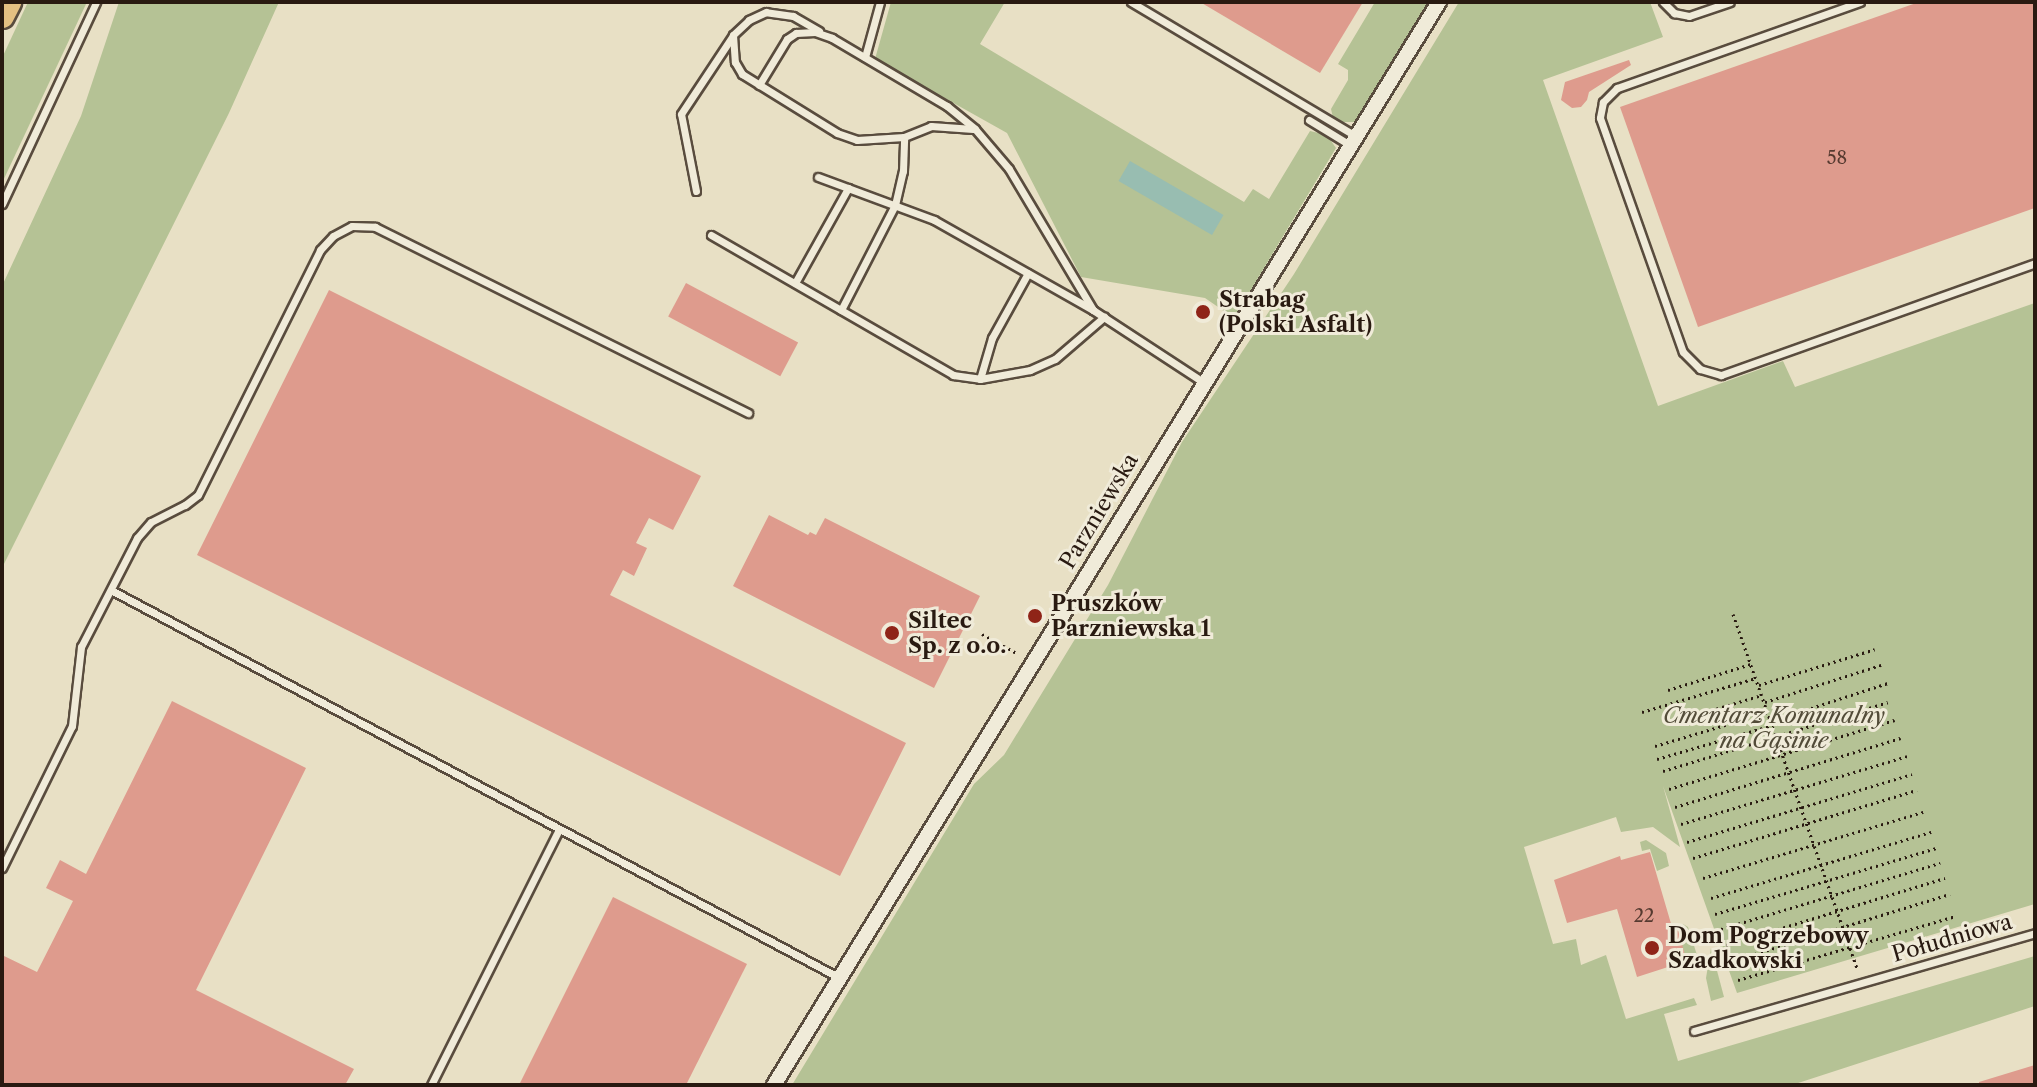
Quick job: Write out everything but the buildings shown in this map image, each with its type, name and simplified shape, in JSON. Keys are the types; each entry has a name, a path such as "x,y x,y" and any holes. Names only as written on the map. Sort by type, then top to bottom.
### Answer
{"highway":[{"path":"2,16 9,2"}],"street":[{"name":"Parzniewska","path":"774,1085 1439,2"}],"lane":[{"path":"2,204 96,2"},
{"path":"865,57 880,2"},
{"path":"1131,2 1353,140"},
{"path":"1663,2 1674,13 1689,16 1730,2"},
{"path":"1860,2 1617,88 1603,102 1600,118 1683,352 1700,369 1721,375 2035,263"},
{"path":"696,191 681,114 733,35 749,20 766,12 780,13 865,57 947,106 975,129 996,151 1030,201 1093,310"},
{"path":"759,85 787,39 796,33 815,32 832,38"},
{"path":"733,35 735,62 742,74 837,133 857,140 904,137 931,126 975,129"},
{"path":"1309,120 1353,140"},
{"path":"841,310 895,205 903,171 904,137"},
{"path":"818,177 934,220 1093,310 1203,382"},
{"path":"795,283 848,188"},
{"path":"2,868 72,726 81,647 137,538 151,522 198,495 320,250 333,236 352,226 375,227 748,413"},
{"path":"711,235 953,375 980,379 1030,370 1055,359 1104,317"},
{"path":"980,379 992,338 1028,273"},
{"path":"111,590 558,831 838,977"},
{"path":"431,1085 558,831"},
{"name":"Południowa","path":"1694,1031 2035,933"}],"path":[{"path":"1733,614 1857,969"},
{"path":"982,634 1015,652"},
{"path":"1759,685 1875,649"},
{"path":"1668,690 1751,664"},
{"path":"1765,702 1881,665"},
{"path":"1642,712 1756,678"},
{"path":"1657,759 1888,683"},
{"path":"1682,719 1762,695"},
{"path":"1663,771 1888,702"},
{"path":"1655,746 1768,712"},
{"path":"1669,789 1895,720"},
{"path":"1675,807 1901,738"},
{"path":"1681,824 1907,756"},
{"path":"1687,842 1912,774"},
{"path":"1693,858 1917,790"},
{"path":"1703,878 1923,812"},
{"path":"1711,898 1931,832"},
{"path":"1715,914 1936,848"},
{"path":"1721,929 1940,863"},
{"path":"1726,945 1945,878"},
{"path":"1732,961 1950,894"},
{"path":"1738,980 1955,916"}],"green space":[{"path":"28,2 87,2 2,183 2,58"},
{"path":"119,2 279,2 229,113 2,568 2,286 81,116"},
{"path":"891,2 1005,2 980,44 1244,202 1253,189 1269,199 1310,131 1327,135 1336,148 1234,318 1205,298 1081,277 1007,133 875,59"},
{"path":"1375,2 1428,2 1355,122 1334,122 1331,109 1348,80 1348,70 1338,64"},
{"name":"Cmentarz Komunalny na Gąsinie","path":"1459,2 1650,2 1663,37 1543,80 1658,406 1783,361 1795,387 2035,303 2035,904 1737,993 1663,786 1680,847 1653,827 1621,832 1616,817 1524,847 1553,944 1576,939 1581,965 1606,955 1626,1019 1694,998 1697,1005 1664,1014 1678,1061 2035,956 2035,1006 1792,1085 792,1085 974,784 1004,755 1108,585 1182,442 1294,274"},
{"path":"1646,840 1666,853 1669,866 1657,871 1650,849 1642,851 1640,842"},
{"path":"1683,924 1688,927 1697,955 1686,961 1675,927"},
{"path":"1711,948 1724,997 1711,1001 1706,978"}],"water":[{"path":"1130,161 1224,215 1212,235 1118,181"}],"place":[{"name":"Strabag (Polski Asfalt)","path":"1203,312"},
{"name":"Pruszków Parzniewska 1","path":"1035,616"},
{"name":"Siltec Sp. z o.o.","path":"892,633"},
{"name":"Dom Pogrzebowy Szadkowski","path":"1652,948"}]}
